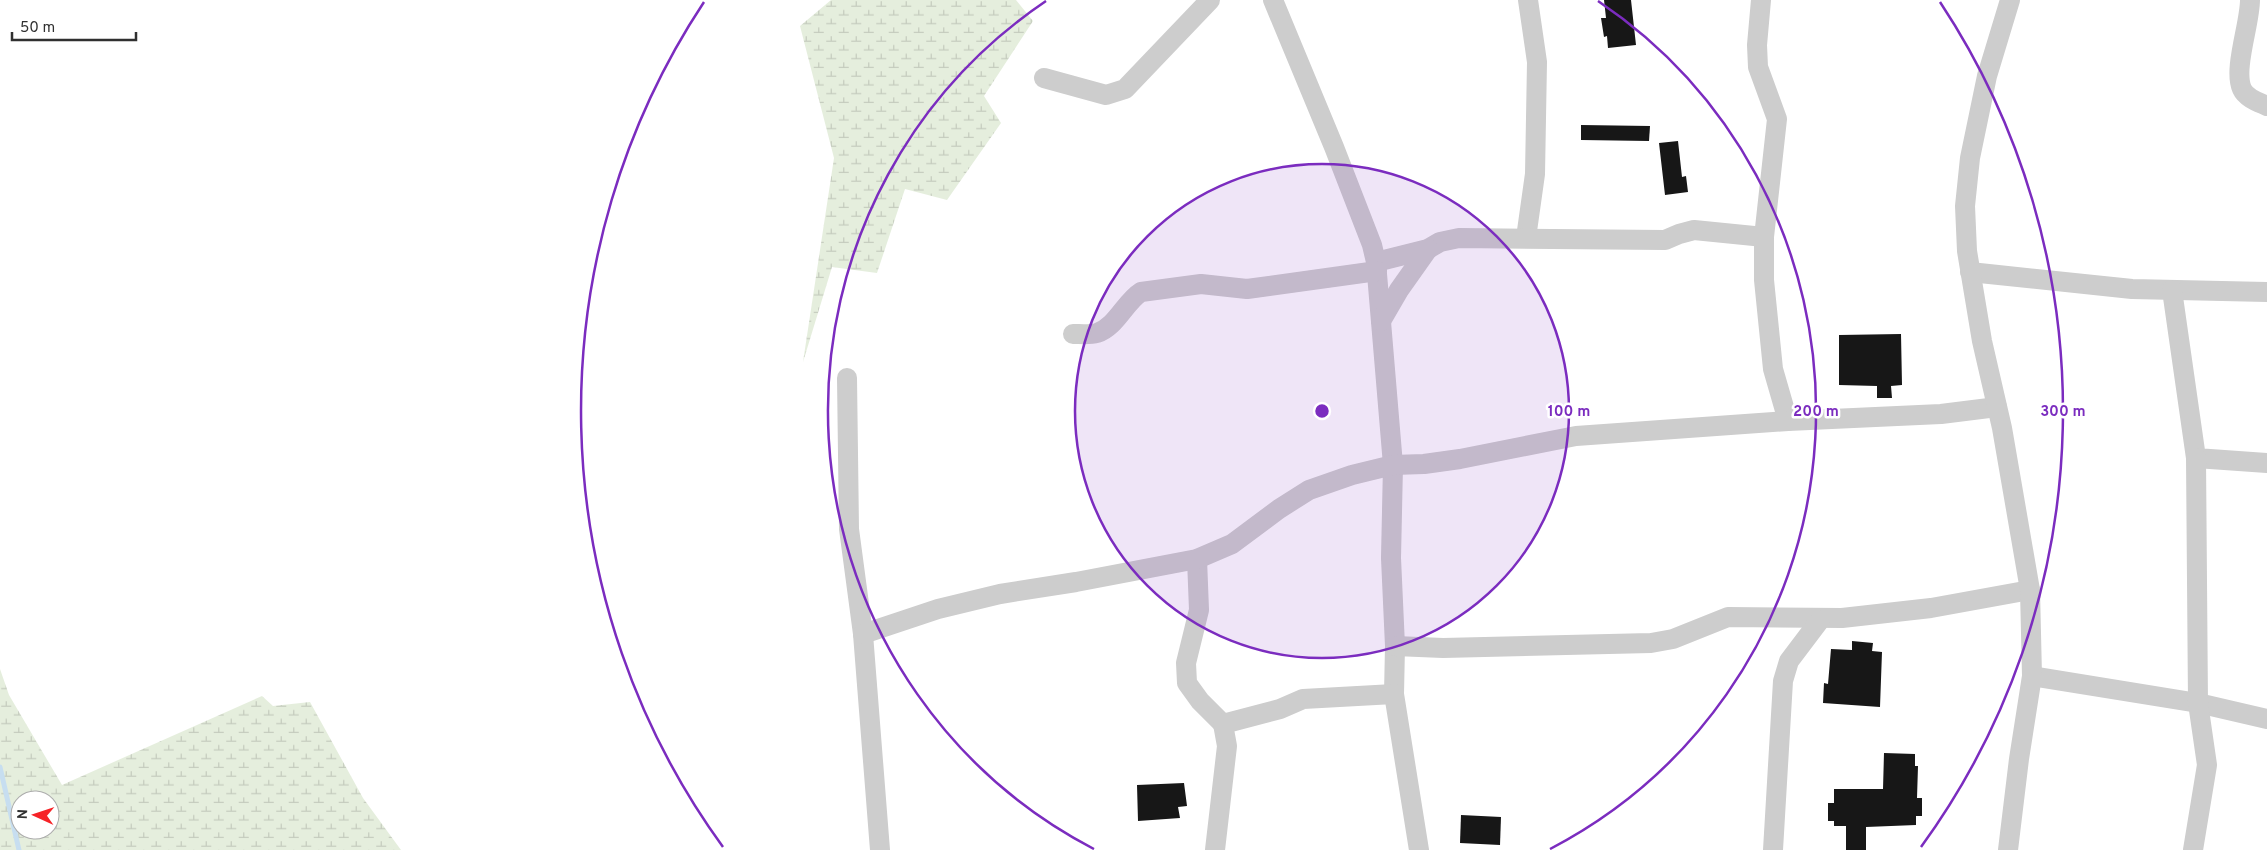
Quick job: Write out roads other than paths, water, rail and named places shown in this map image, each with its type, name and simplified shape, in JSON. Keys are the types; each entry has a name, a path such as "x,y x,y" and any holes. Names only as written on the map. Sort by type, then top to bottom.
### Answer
{"street":[{"path":"1044,78 1106,95 1125,89 1210,0"},
{"path":"1273,0 1334,147 1372,245 1377,267 1393,465 1391,558 1395,646 1394,694 1419,850"},
{"path":"1526,238 1535,174 1537,62 1528,0"},
{"path":"1761,0 1757,45 1758,67 1777,119 1764,237 1764,280 1773,369 1788,421"},
{"path":"2008,850 2019,759 2032,676 2030,590 2013,484 1982,341 1970,272 1965,206 1970,158 1987,76 2010,0"},
{"path":"2250,0 2250,11 2238,75 2242,90 2253,100 2267,106"},
{"path":"1073,334 1096,333 1106,329 1134,296 1142,292 1201,284 1247,289 1377,267 1428,249 1440,242 1459,238 1665,240 1694,230 1764,237"},
{"path":"1381,321 1399,290 1428,249"},
{"path":"1970,272 2132,288 2267,292"},
{"path":"2172,290 2196,458 2198,703 2208,765 2193,850"},
{"path":"847,378 849,529 863,634 880,850"},
{"path":"863,634 938,609 1000,594 1197,559 1232,544 1279,508 1310,490 1352,475 1393,465 1424,464 1460,459 1576,436 1788,421 1941,414 1997,407"},
{"path":"2196,458 2267,463"},
{"path":"1197,559 1199,610 1186,663 1187,684 1200,701 1223,724 1226,746 1215,850"},
{"path":"1395,646 1443,648 1651,643 1673,639 1728,617 1758,616 1820,620 1931,608 2030,590"},
{"path":"1774,850 1783,681 1789,661 1820,620"},
{"path":"2032,676 2198,703 2267,719"},
{"path":"1223,724 1280,708 1303,698 1394,694"}],"waterway":[{"path":"0,767 19,850"}]}
